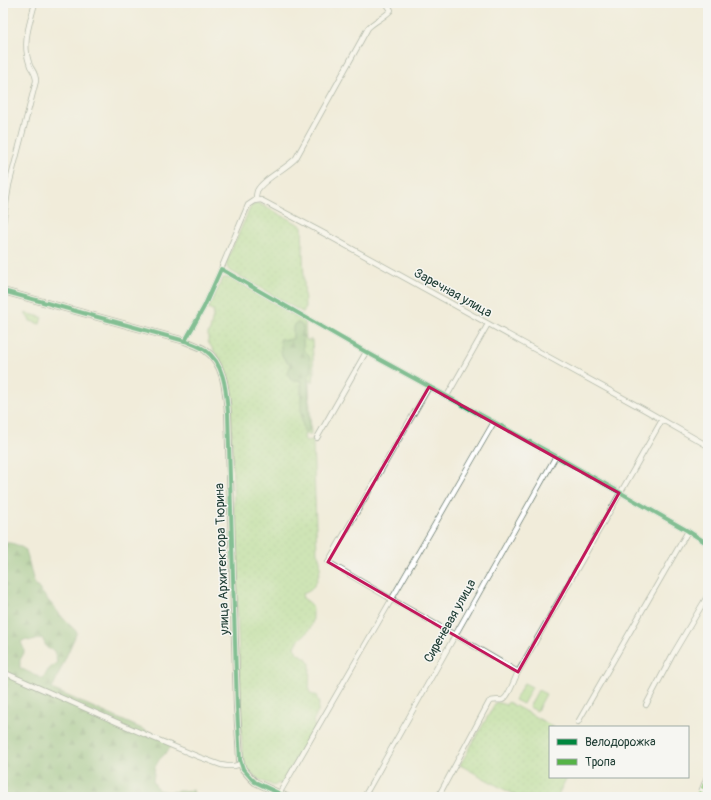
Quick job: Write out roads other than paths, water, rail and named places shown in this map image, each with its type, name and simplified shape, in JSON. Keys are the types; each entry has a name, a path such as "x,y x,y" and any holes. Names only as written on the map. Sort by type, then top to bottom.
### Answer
{"street":[{"path":"3,223 10,185 36,80 35,73 28,60 26,46 35,3"},
{"path":"185,341 204,307 248,205 256,200 256,194 261,185 296,158 368,28 380,18 386,16 391,10 386,3"},
{"name":"Заречная улица","path":"256,200 261,200 327,235 708,446"},
{"path":"221,269 366,352 556,456 688,531 708,544"},
{"name":"улица Архитектора Тюрина","path":"3,291 185,341 206,351 218,364 226,389 228,421 239,753 243,769 255,782 287,797"},
{"path":"447,396 488,324"},
{"path":"317,438 366,352"},
{"path":"429,387 328,562 391,600 518,672"},
{"path":"438,797 489,702 493,700 502,700 506,697 518,672 662,420"},
{"path":"280,794 494,422"},
{"name":"Сиреневая улица","path":"364,797 556,456"},
{"path":"578,722 688,531"},
{"path":"646,705 673,654 708,595"},
{"path":"3,672 139,732 221,765 234,766 241,764"},
{"path":"699,797 708,774"}]}
